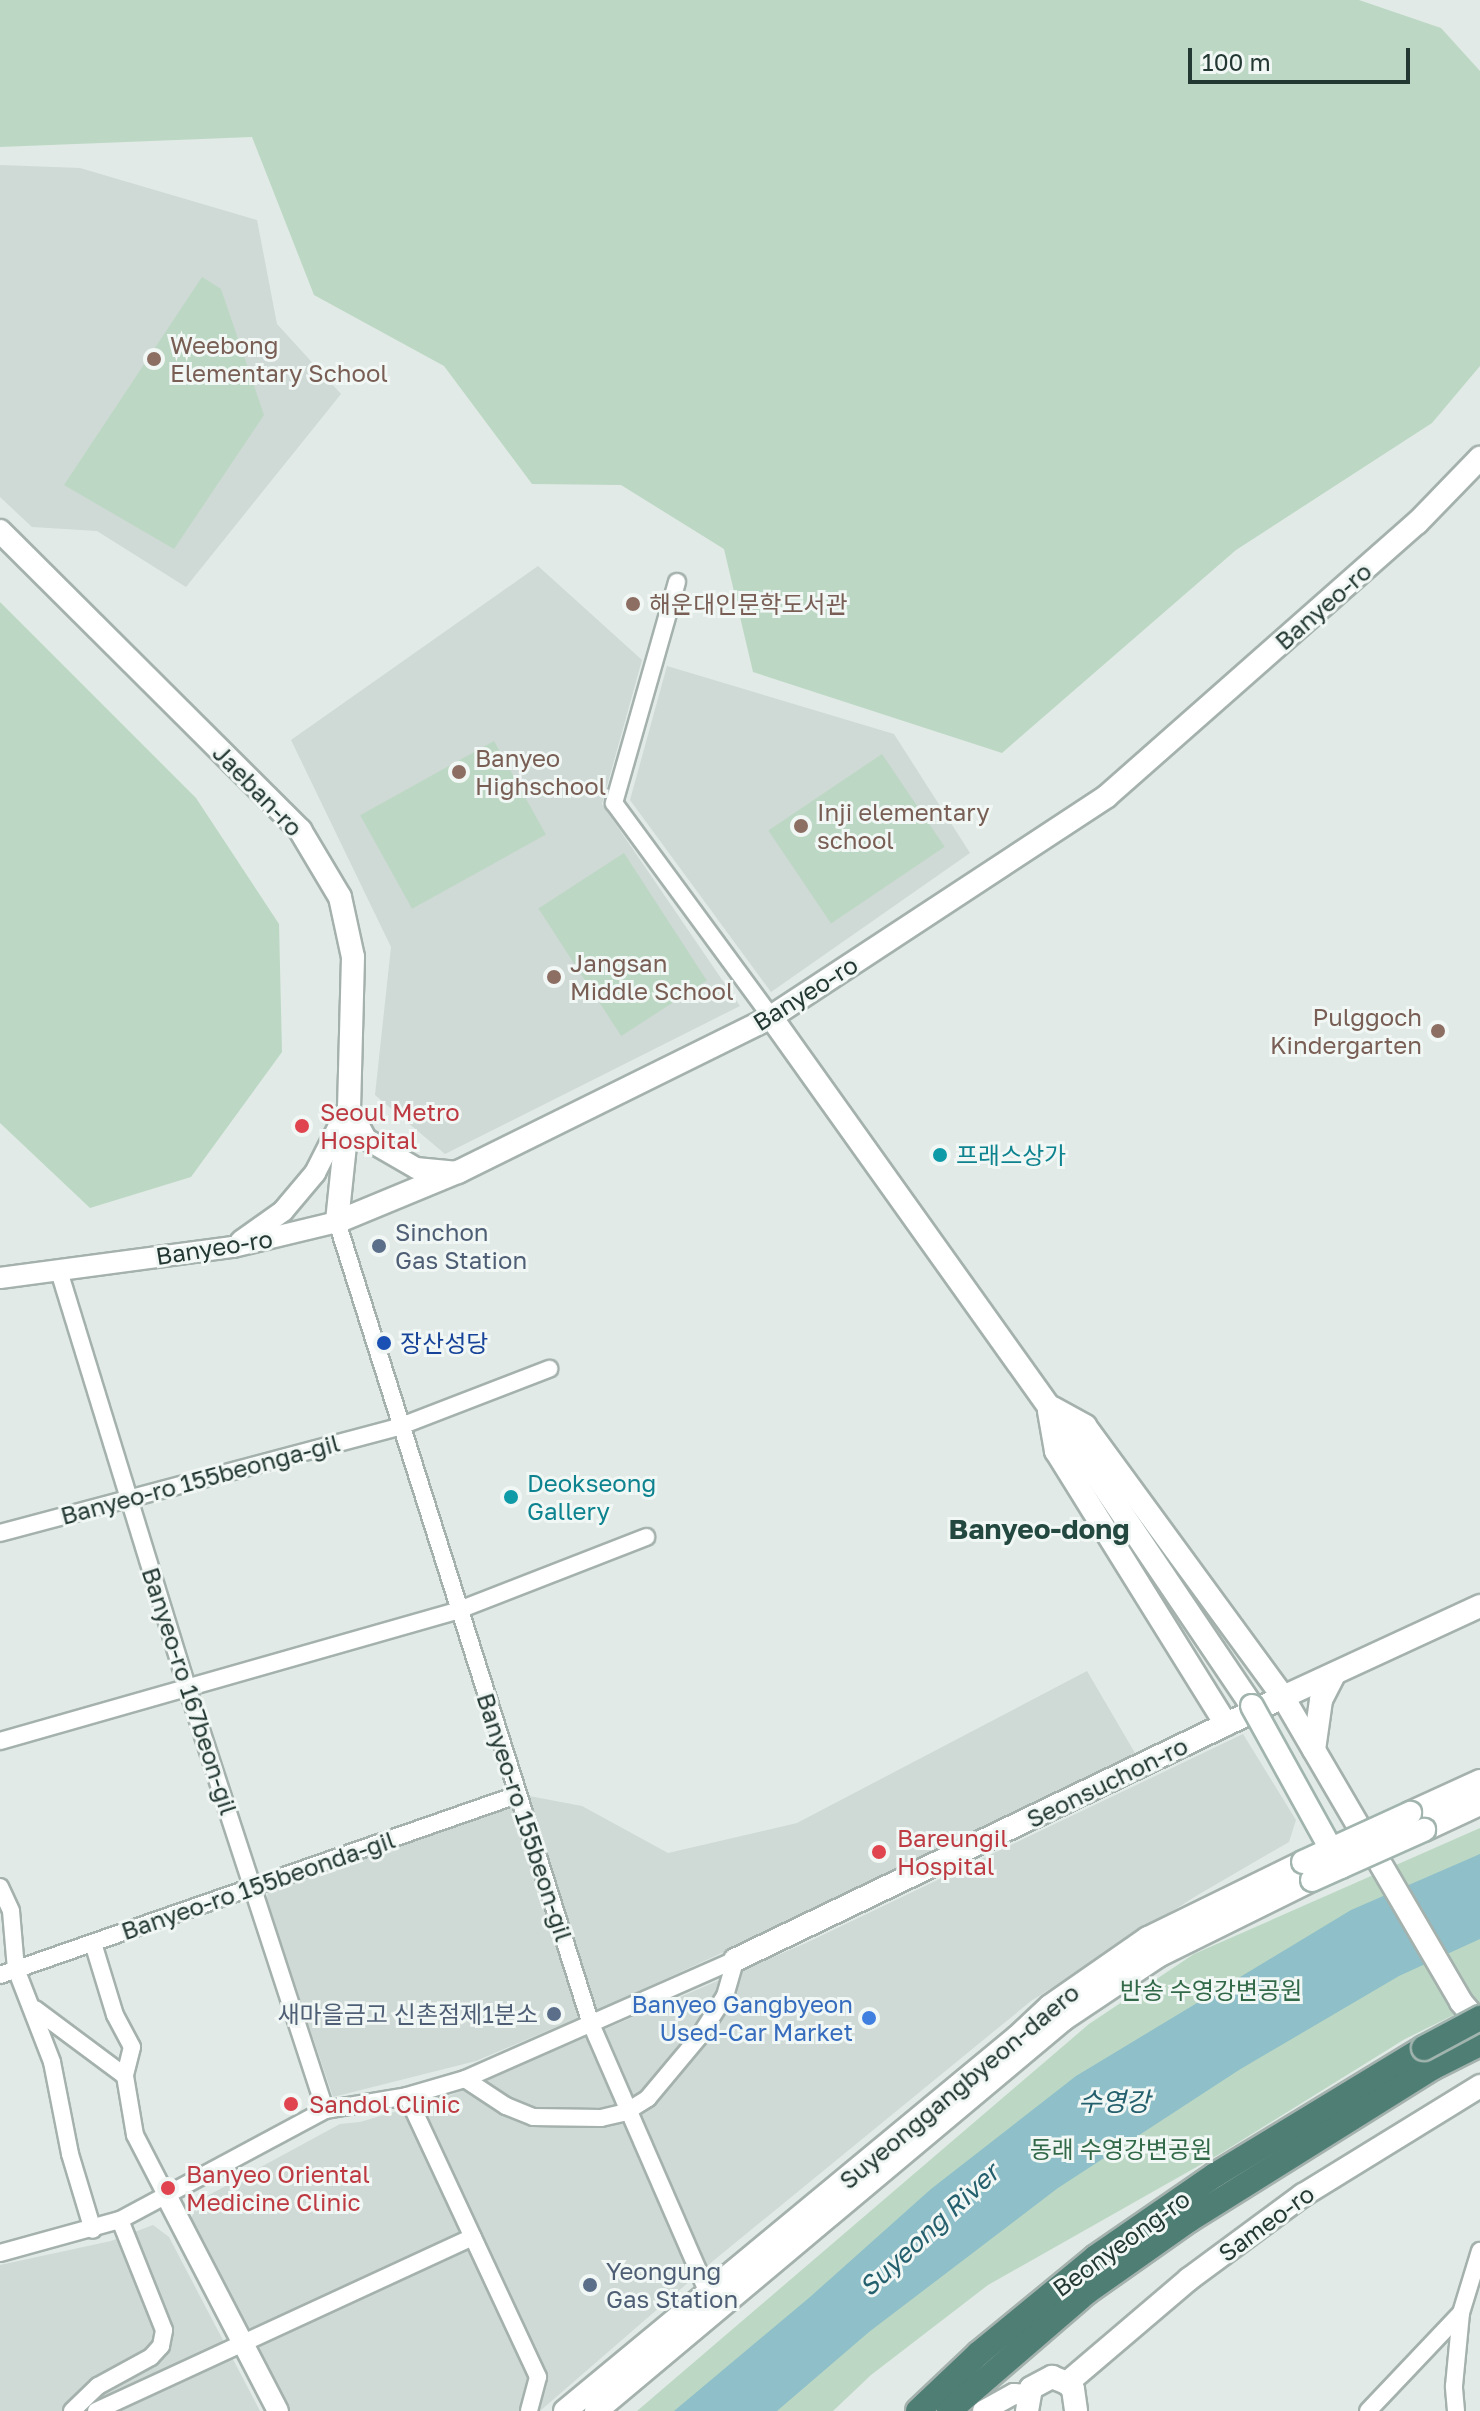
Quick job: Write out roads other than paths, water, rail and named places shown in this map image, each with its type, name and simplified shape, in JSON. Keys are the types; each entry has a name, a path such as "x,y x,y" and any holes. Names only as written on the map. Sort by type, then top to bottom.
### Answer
{"highway":[{"path":"1428,2058 1480,2021"},
{"path":"1428,2058 1480,2044"},
{"name":"Beonyeong-ro","path":"918,2411 978,2354 1096,2257 1215,2175 1428,2058"},
{"name":"Beonyeong-ro","path":"949,2411 1087,2292 1428,2058"}],"main road":[{"name":"Banyeo-ro","path":"337,1222 458,1172 771,1017 1107,796 1417,523 1480,458"},
{"name":"Jaeban-ro","path":"0,531 300,830 340,897 353,957 349,1107 337,1222"},
{"path":"771,1017 1061,1423 1252,1706 1336,1858"},
{"path":"1048,1405 1085,1426 1283,1697 1461,2002 1480,2021"},
{"path":"1048,1405 1056,1451 1226,1724"},
{"name":"Seonsuchon-ro","path":"735,1960 1226,1724 1480,1606"},
{"path":"1314,1750 1321,1700 1334,1674"},
{"name":"Suyeonggangbyeon-daero","path":"1417,1822 1480,1781"},
{"name":"Suyeonggangbyeon-daero","path":"565,2411 1017,2037 1050,2006 1148,1938 1417,1822 1480,1804"},
{"name":"Suyeonggangbyeon-daero","path":"596,2411 1064,2019 1158,1956 1308,1871"},
{"name":"Sameo-ro","path":"1067,2383 1189,2279 1303,2195 1480,2086"},
{"path":"1027,2403 1044,2378 1067,2383 1076,2398 1076,2411"}],"street":[{"path":"677,582 614,803 771,1017"},
{"path":"349,1107 366,1139 416,1168 458,1172"},
{"path":"233,1247 283,1211 315,1173 349,1107"},
{"name":"Banyeo-ro","path":"0,1278 233,1247 337,1222"},
{"name":"Banyeo-ro 155beon-gil","path":"337,1222 591,2024 626,2112 708,2293"},
{"name":"Banyeo-ro 167beon-gil","path":"59,1271 187,1687 325,2110"},
{"path":"401,1426 549,1369"},
{"name":"Banyeo-ro 155beonga-gil","path":"0,1533 129,1496 401,1426"},
{"path":"0,1741 459,1610 646,1537"},
{"name":"Banyeo-ro 155beonda-gil","path":"8,1972 517,1795"},
{"path":"0,1887 11,1911 8,1972 35,2009 125,2076"},
{"path":"93,1943 115,2015 132,2047 125,2076 135,2135 278,2411"},
{"path":"465,2079 506,2106 533,2117 601,2118 626,2112 648,2098 699,2037 725,1996 735,1960"},
{"name":"Seonsuchon-ro","path":"0,2253 93,2230 120,2220 325,2110 407,2096 465,2079 735,1960"},
{"path":"35,2009 52,2062 70,2154 93,2230"},
{"path":"407,2096 538,2377 529,2411"},
{"path":"72,2411 98,2386 151,2357 161,2346 164,2330 120,2220"},
{"path":"96,2411 473,2237"},
{"path":"1456,2411 1454,2386 1461,2313 1480,2251"},
{"path":"1368,2411 1461,2313"},
{"path":"983,2411 1014,2394 1027,2403"}],"water":[{"name":"수영강","path":"1480,1854 1480,1939 1399,1976 1239,2070 1058,2188 869,2332 777,2411 674,2411 810,2297 931,2189 1076,2076 1351,1910"}],"place":[{"name":"Weebong Elementary School","path":"154,359"},
{"name":"해운대인문학도서관","path":"633,604"},
{"name":"Banyeo Highschool","path":"459,772"},
{"name":"Inji elementary school","path":"801,826"},
{"name":"Jangsan Middle School","path":"554,977"},
{"name":"Pulggoch Kindergarten","path":"1438,1031"},
{"name":"Seoul Metro Hospital","path":"302,1126"},
{"name":"프래스상가","path":"940,1155"},
{"name":"Sinchon Gas Station","path":"379,1246"},
{"name":"장산성당","path":"384,1343"},
{"name":"Deokseong Gallery","path":"511,1497"},
{"name":"Bareungil Hospital","path":"879,1852"},
{"name":"새마을금고 신촌점제1분소","path":"554,2014"},
{"name":"Banyeo Gangbyeon Used-Car Market","path":"869,2018"},
{"name":"Sandol Clinic","path":"291,2104"},
{"name":"Banyeo Oriental Medicine Clinic","path":"168,2188"},
{"name":"Yeongung Gas Station","path":"590,2285"}],"district":[{"name":"Banyeo-dong","path":"1039,1529"}],"park label":[{"name":"반송 수영강변공원","path":"1211,1990"},
{"name":"동래 수영강변공원","path":"1121,2149"}],"water label":[{"name":"Suyeong River","path":"929,2230"}]}
